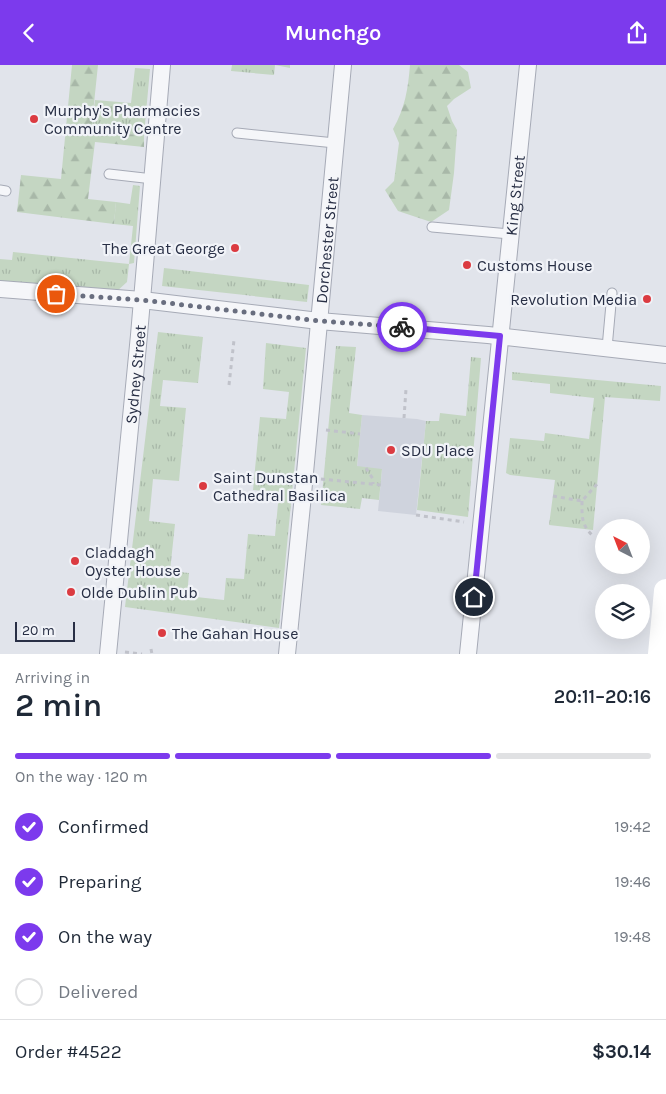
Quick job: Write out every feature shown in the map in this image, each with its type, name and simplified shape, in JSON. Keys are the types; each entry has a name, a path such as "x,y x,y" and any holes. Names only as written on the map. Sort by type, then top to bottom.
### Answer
{"street":[{"name":"Sydney Street","path":"114,653 162,65"},
{"name":"Dorchester Street","path":"287,654 320,321 342,65"},
{"name":"King Street","path":"468,654 528,65"},
{"path":"0,289 142,300 320,321 500,336 666,355"},
{"path":"660,654 666,591"}],"lane":[{"path":"236,133 335,143"},
{"path":"109,174 153,179"},
{"path":"432,227 510,234"},
{"path":"607,348 612,293"}],"path":[{"path":"229,385 234,340"},
{"path":"404,418 406,389"},
{"path":"320,430 360,434"},
{"path":"366,467 373,484"},
{"path":"316,478 381,485"},
{"path":"592,535 585,528 582,501 598,483"},
{"path":"553,496 582,501"},
{"path":"416,515 470,523"},
{"path":"151,649 152,654"},
{"path":"114,653 142,654"}],"shaded area":[{"name":"SDU Place","path":"362,415 426,421 416,515 378,511 382,470 357,467"}],"green space":[{"path":"72,65 98,65 91,132 144,135 144,147 95,142 88,199 116,202 114,224 17,212 21,175 61,179"},
{"path":"232,65 275,65 274,75 231,71"},
{"path":"275,65 290,65 290,68"},
{"path":"410,65 459,65 468,72 471,88 447,106 457,130 449,210 431,222 398,211 385,190 394,181 399,143 393,129 405,98"},
{"path":"135,68 150,69 144,135 91,132 95,100 131,103"},
{"path":"133,185 140,186 134,263 129,264 133,226 114,224 116,202 130,204"},
{"path":"13,252 129,264 127,282 116,292 0,285 0,259 12,260"},
{"path":"164,268 309,285 307,302 162,286"},
{"path":"158,332 203,337 198,383 163,380 160,406 186,408 179,481 153,479 149,521 175,524 170,571 189,573 187,596 224,600 226,578 244,579 248,534 275,536 279,493 253,490 260,417 286,419 289,392 263,389 266,343 306,348 279,628 125,607"},
{"path":"336,346 356,347 349,413 362,415 357,466 382,469 379,500 362,498 360,509 321,505"},
{"path":"471,357 481,358 468,517 417,510 426,421 439,421 440,413 466,416"},
{"path":"512,372 661,386 660,401 605,397 593,530 549,525 555,480 506,473 510,438 544,441 545,433 589,439 594,398 550,393 550,384 512,380"}],"way so far":[{"path":"56,294 142,300 320,321 402,327"}],"place":[{"name":"Murphy's Pharmacies Community Centre","path":"34,119"},
{"name":"The Great George","path":"235,248"},
{"name":"Customs House","path":"467,265"},
{"name":"Revolution Media","path":"647,299"},
{"name":"SDU Place","path":"391,450"},
{"name":"Saint Dunstan Cathedral Basilica","path":"203,486"},
{"name":"Claddagh Oyster House","path":"75,561"},
{"name":"Olde Dublin Pub","path":"71,592"},
{"name":"The Gahan House","path":"162,633"}],"route":[{"path":"402,327 500,336 474,597"}]}
